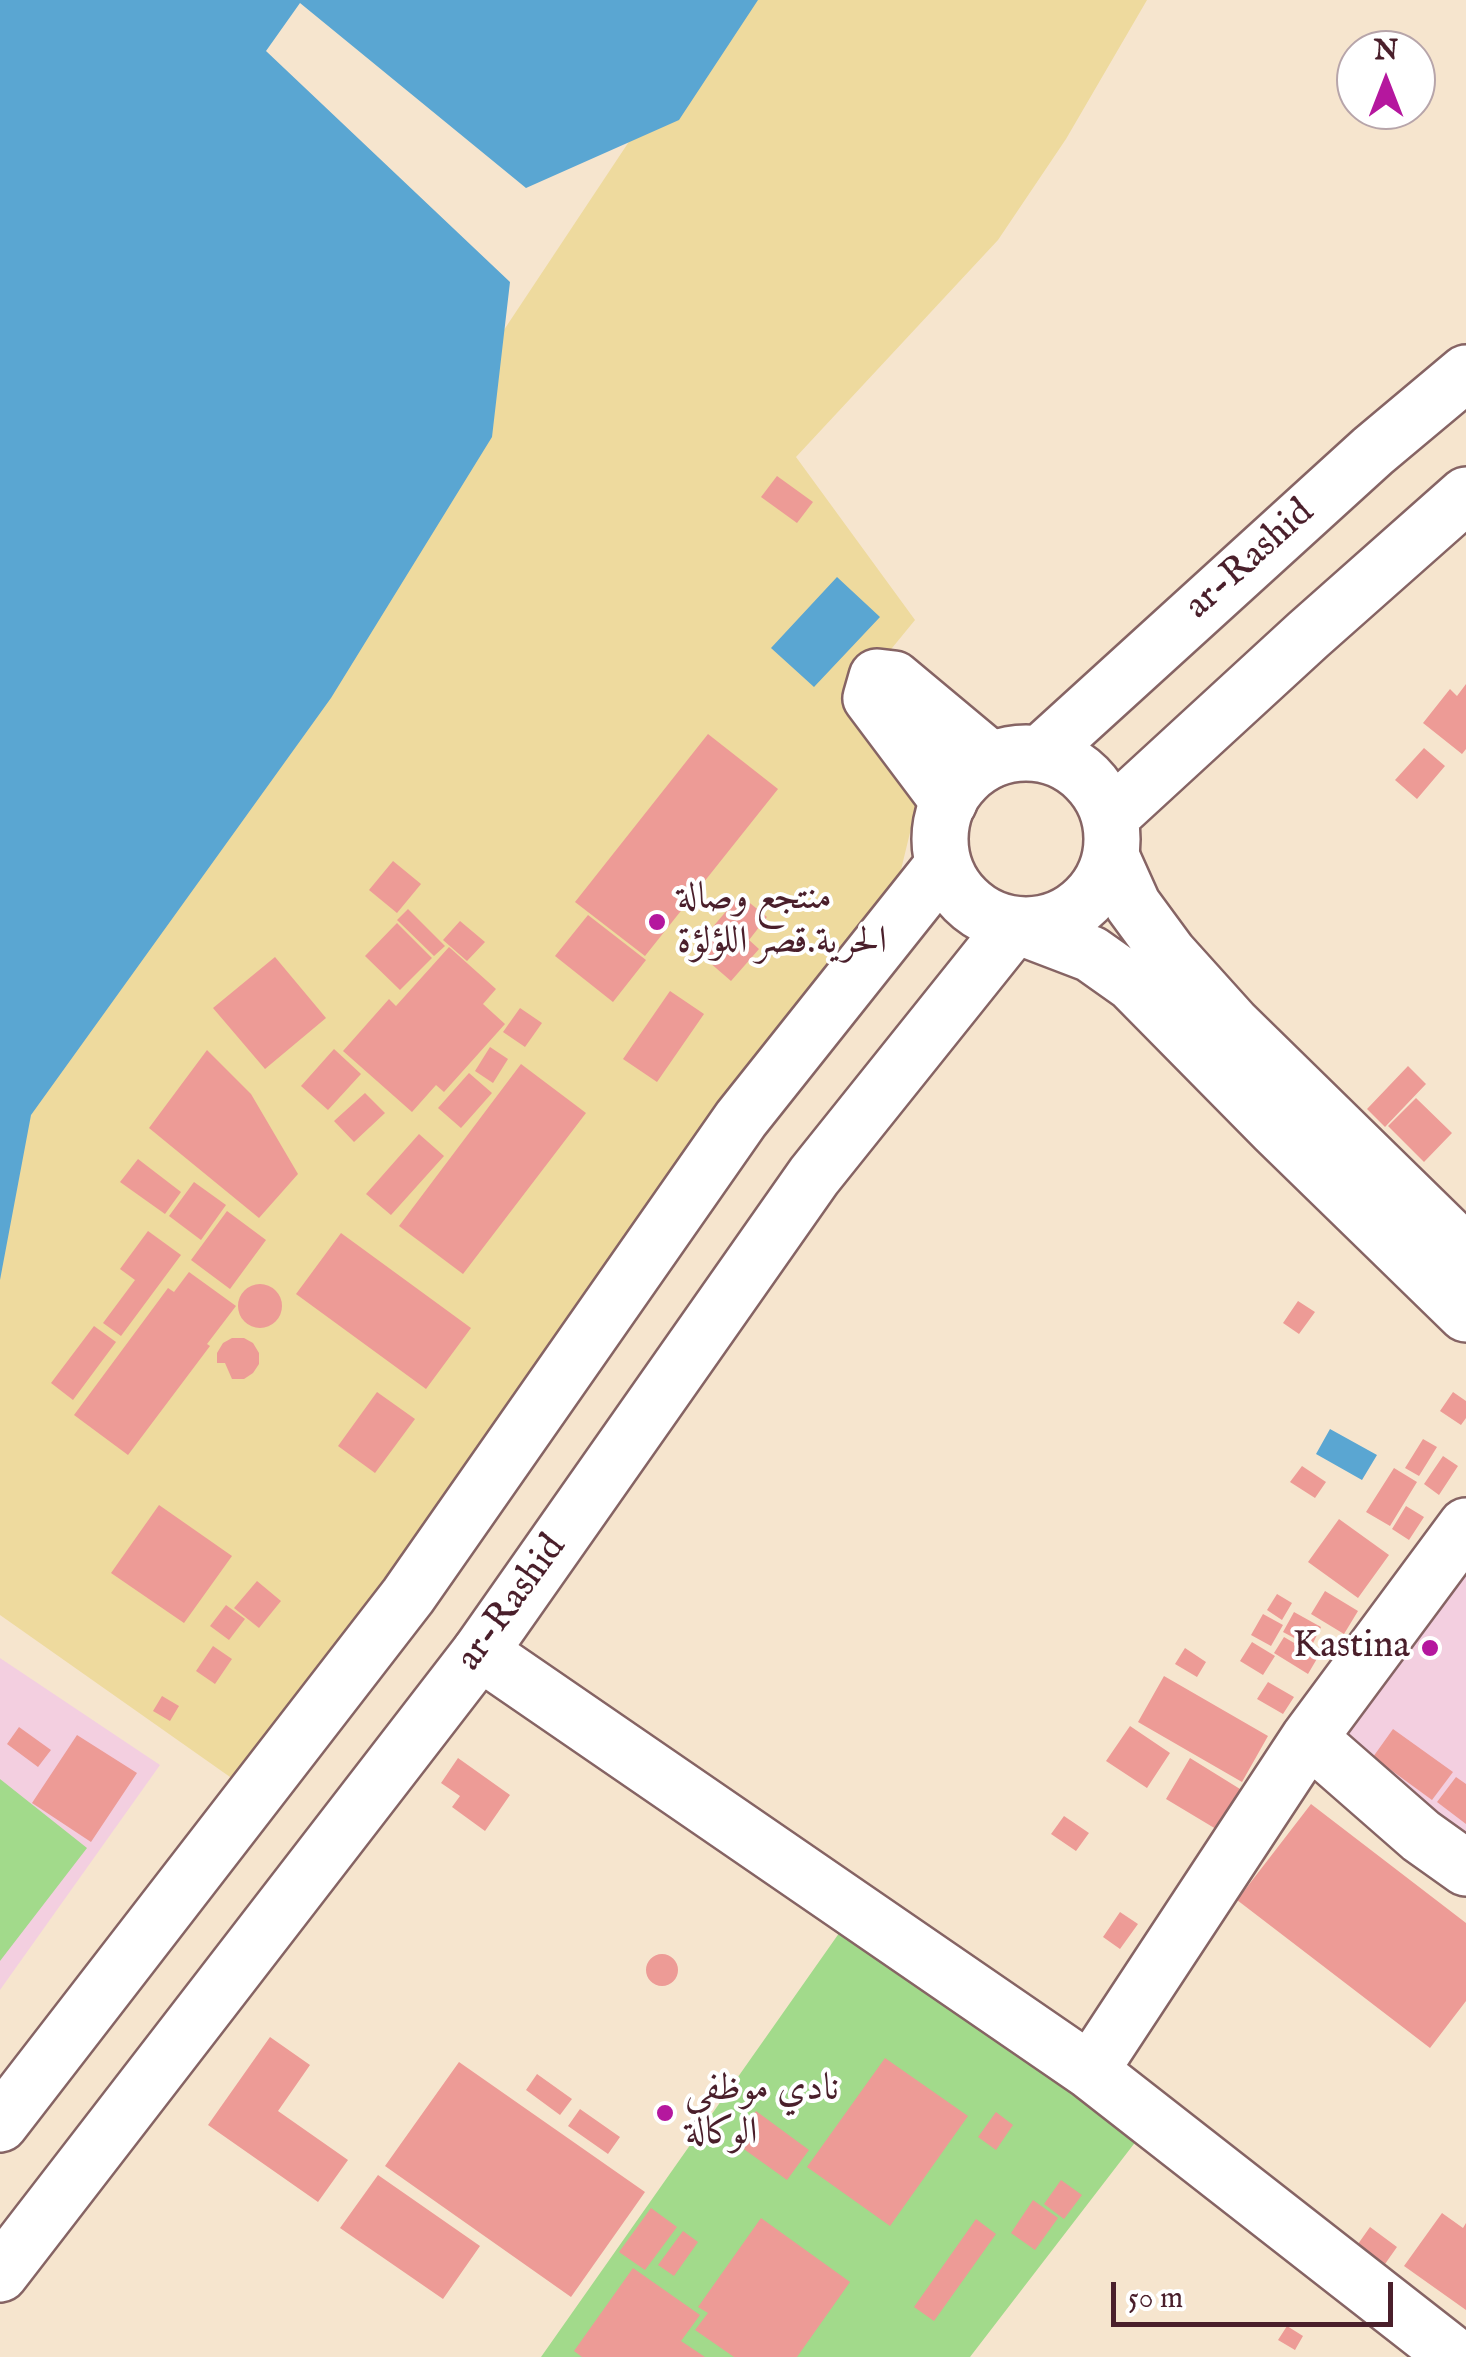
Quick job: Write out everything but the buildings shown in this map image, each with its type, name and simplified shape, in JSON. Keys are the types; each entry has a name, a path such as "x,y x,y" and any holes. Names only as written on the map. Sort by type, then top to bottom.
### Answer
{"main road":[{"name":"ar-Rashid","path":"1016,757 1466,373"},
{"path":"1016,925 1038,925 1079,908 1105,875 1111,837 1308,635 1466,495"},
{"path":"949,802 871,698 877,678 894,679 1016,757"},
{"path":"1466,1253 1233,1025 1169,954 1133,906 1100,794 1085,776 1064,762 1016,757 970,774 953,792 943,815 939,840 943,864 954,887 970,906 991,918 1091,954 1132,983 1466,1314"},
{"path":"0,2124 408,1596 740,1119 943,864"},
{"name":"ar-Rashid","path":"0,2274 480,1652 814,1176 1016,925"},
{"path":"1090,2070 1309,1738 1466,1526"},
{"path":"480,1652 1090,2070 1456,2357"},
{"path":"1309,1738 1421,1836 1466,1868"}],"shaded area":[{"name":"Kastina","path":"1466,1562 1466,1845 1322,1734"},
{"path":"0,1658 160,1765 0,1990"}],"green space":[{"path":"0,1779 87,1848 0,1961"},
{"path":"842,1929 1140,2136 970,2357 541,2357"}],"sand":[{"path":"723,0 1147,0 1066,139 998,240 796,457 915,620 856,692 922,783 900,874 851,966 240,1784 0,1615 0,1089"}],"water":[{"path":"0,0 758,0 679,120 526,188 300,3 266,51 510,282 492,437 331,698 31,1115 0,1280"},
{"path":"837,577 880,617 814,687 771,648"},
{"path":"1330,1429 1377,1455 1362,1480 1316,1454"}],"place":[{"name":"منتجع وصالة الحرية.قصر اللؤلؤة","path":"657,922"},
{"name":"Kastina","path":"1430,1648"},
{"name":"نادي موظفي الوكالة","path":"665,2113"}]}
